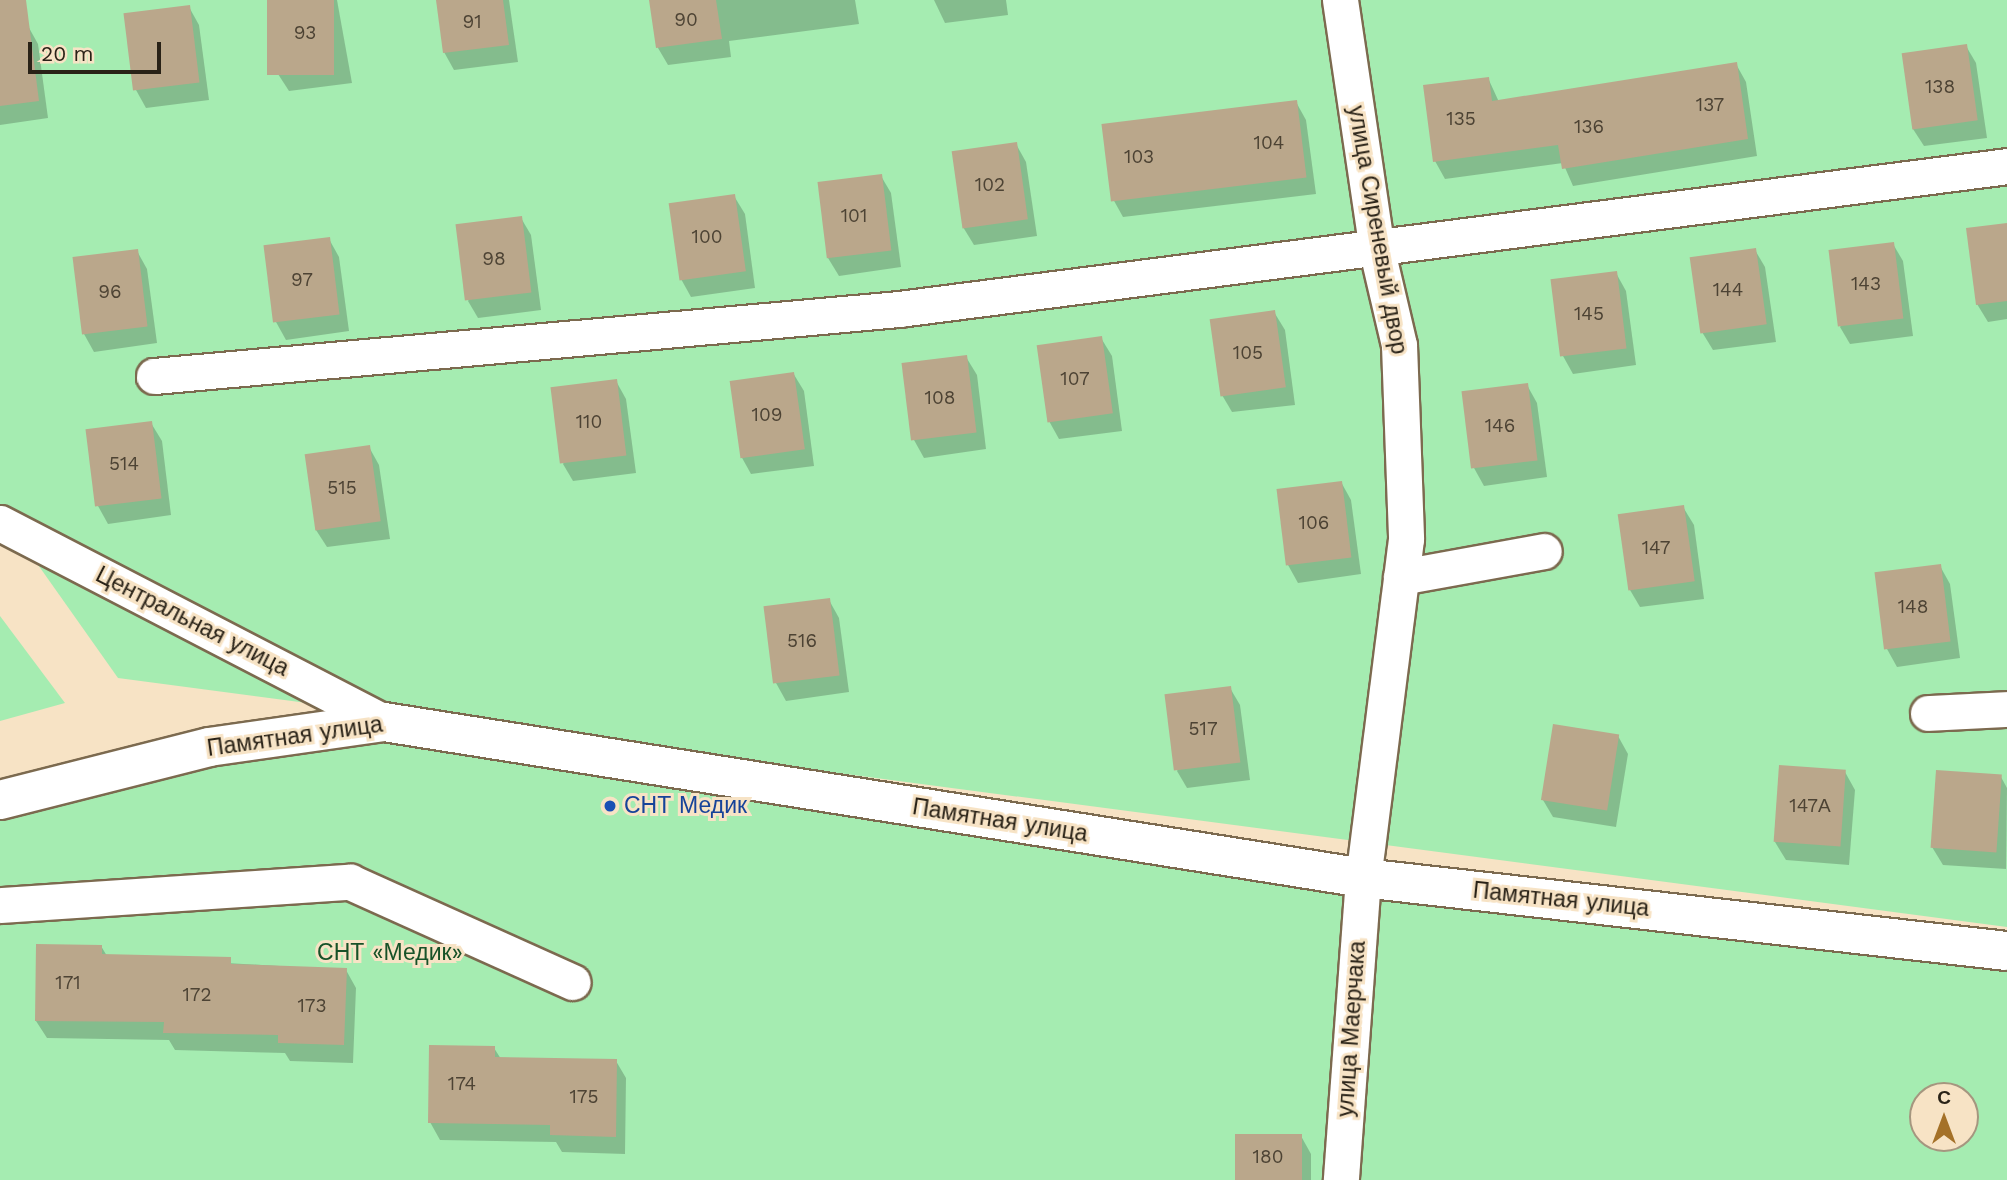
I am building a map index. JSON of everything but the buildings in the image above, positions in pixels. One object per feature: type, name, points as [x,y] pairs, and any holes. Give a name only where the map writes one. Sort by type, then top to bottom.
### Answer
[{"type":"street","name":"улица Сиреневый двор","points":[[1340,0],[1377,251],[1399,345],[1406,539],[1363,878]]},
{"type":"street","points":[[154,376],[899,309],[1377,251],[2007,166]]},
{"type":"street","name":"Центральная улица","points":[[0,523],[384,722]]},
{"type":"street","points":[[1401,577],[1544,551]]},
{"type":"street","points":[[1928,713],[2007,709]]},
{"type":"street","name":"Памятная улица","points":[[0,800],[209,747],[384,722],[1363,878],[2007,951]]},
{"type":"street","name":"улица Маерчака","points":[[1341,1180],[1363,878]]},
{"type":"street","points":[[0,905],[350,882],[573,982]]},
{"type":"green space","points":[[0,0],[2007,0],[2007,927],[118,678],[0,511]]},
{"type":"green space","points":[[0,616],[65,703],[0,721]]},
{"type":"green space","name":"СНТ «Медик»","points":[[384,722],[2007,959],[2007,1180],[0,1180],[0,800]]},
{"type":"place","name":"СНТ Медик","points":[[610,806]]}]
